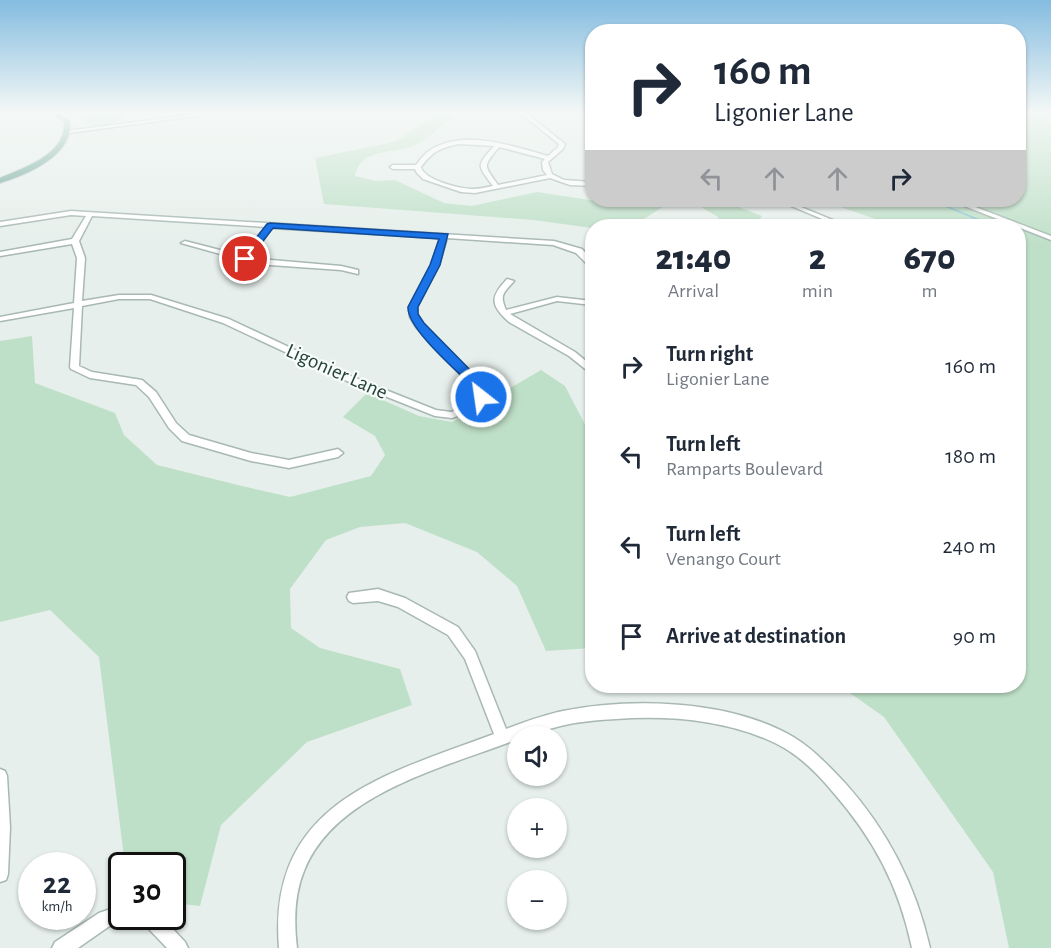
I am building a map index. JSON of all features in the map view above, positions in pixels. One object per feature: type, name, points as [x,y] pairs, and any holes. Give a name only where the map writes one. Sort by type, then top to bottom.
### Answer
[{"type":"main road","points":[[0,181],[48,156]]},
{"type":"street","points":[[393,167],[418,167],[429,156]]},
{"type":"street","points":[[489,156],[483,163],[483,168],[496,186]]},
{"type":"street","points":[[541,156],[548,158],[545,168],[551,176],[565,182],[585,183]]},
{"type":"street","points":[[418,167],[419,172],[425,178],[453,188],[475,191],[551,176]]},
{"type":"street","points":[[797,207],[826,219]]},
{"type":"street","points":[[970,207],[1002,219]]},
{"type":"street","points":[[0,224],[62,214],[90,214],[554,243],[585,254]]},
{"type":"street","points":[[90,214],[75,241],[81,258],[76,305],[74,367],[84,374],[132,380],[145,386],[163,408],[174,428],[186,438],[289,464],[338,453]]},
{"type":"street","points":[[245,259],[270,226]]},
{"type":"street","points":[[1026,228],[1051,238]]},
{"type":"street","name":"Ligonier Lane","points":[[0,319],[132,296],[151,297],[191,308],[260,335],[350,379],[435,413],[452,415],[471,408],[481,397],[481,390],[419,325],[413,314],[413,307],[435,265],[444,236]]},
{"type":"street","points":[[0,254],[75,241]]},
{"type":"street","points":[[185,243],[267,264],[341,268],[355,272]]},
{"type":"street","points":[[510,281],[500,291],[498,301],[504,313],[572,354],[585,364]]},
{"type":"street","points":[[504,313],[557,299],[585,302]]},
{"type":"street","points":[[353,597],[378,595],[401,602],[453,631],[470,655],[503,739]]},
{"type":"street","points":[[288,948],[286,907],[297,864],[310,843],[333,816],[410,772],[562,718],[600,713],[671,711],[747,726],[783,740],[816,763],[870,826],[896,869],[916,922],[921,948]]},
{"type":"street","points":[[0,777],[2,827],[0,874]]},
{"type":"street","points":[[61,948],[108,917]]},
{"type":"street","points":[[162,930],[179,948]]},
{"type":"green space","points":[[370,156],[359,166],[355,176],[376,181],[395,180],[444,203],[472,206],[537,192],[585,199],[585,207],[663,207],[644,219],[585,219],[585,227],[534,220],[324,204],[315,158]]},
{"type":"green space","points":[[1026,156],[1051,156],[1051,948],[1009,948],[993,872],[884,717],[850,693],[1026,693],[1026,219],[876,219],[840,207],[1026,207]]},
{"type":"green space","points":[[701,207],[739,207],[762,216],[760,219],[718,219]]},
{"type":"green space","points":[[32,336],[35,383],[115,413],[124,435],[157,465],[290,497],[371,476],[385,455],[375,436],[343,417],[367,393],[419,416],[452,422],[541,370],[565,386],[585,425],[585,648],[546,651],[517,586],[477,552],[405,523],[360,527],[326,540],[290,589],[291,628],[320,648],[400,669],[412,705],[307,742],[221,825],[200,906],[186,904],[186,852],[123,852],[99,657],[50,610],[0,622],[0,341]]},
{"type":"waterway","points":[[948,207],[977,219]]},
{"type":"waterway","points":[[1026,231],[1050,240]]},
{"type":"route","points":[[245,259],[270,226],[444,236],[435,265],[413,307],[413,314],[419,325],[475,382],[481,390],[481,397]]}]
